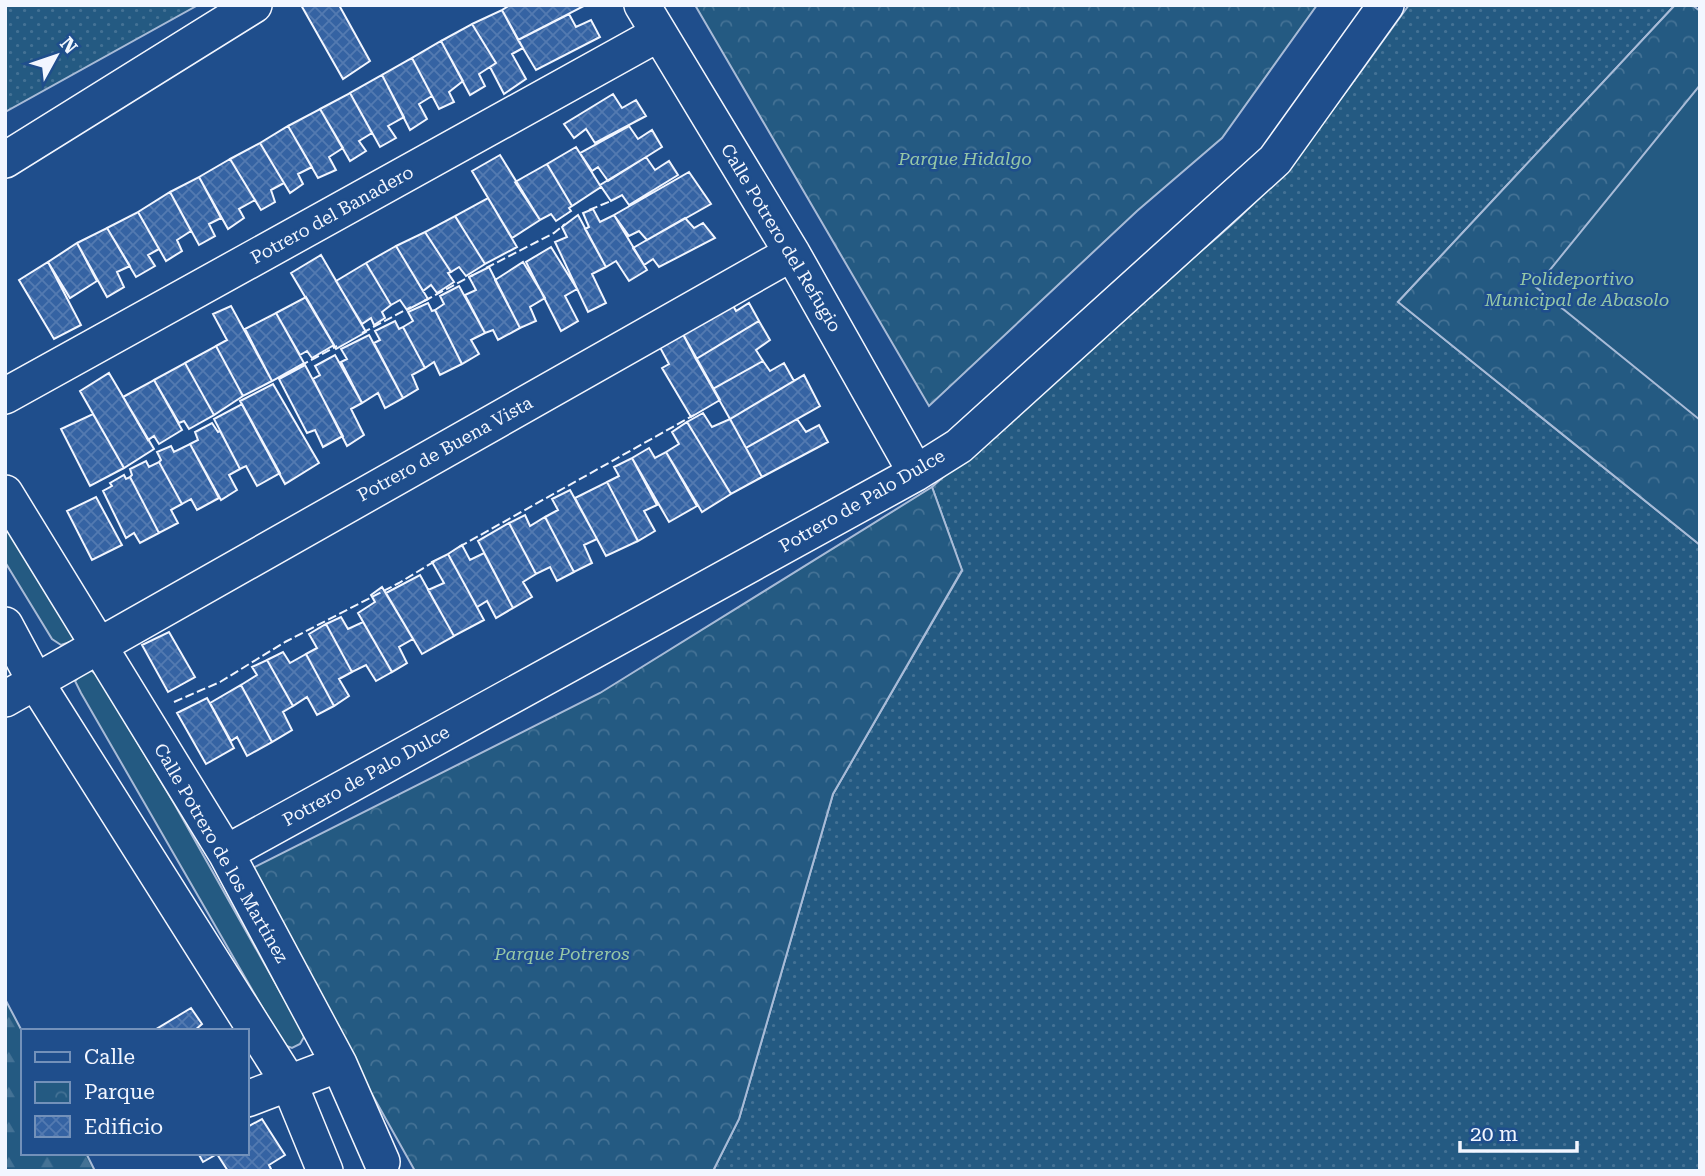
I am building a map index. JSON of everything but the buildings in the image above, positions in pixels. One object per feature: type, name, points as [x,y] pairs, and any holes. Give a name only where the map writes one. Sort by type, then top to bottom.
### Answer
[{"type":"street","points":[[5,160],[254,5]]},
{"type":"street","name":"Potrero de Palo Dulce","points":[[226,853],[916,473],[958,446],[1275,160],[1386,5]]},
{"type":"street","name":"Calle Potrero del Refugio","points":[[650,19],[792,253],[916,473]]},
{"type":"street","name":"Potrero del Banadero","points":[[5,396],[650,19]]},
{"type":"street","name":"Potrero de Buena Vista","points":[[98,645],[792,253]]},
{"type":"street","name":"Calle Potrero de los Martínez","points":[[5,493],[226,853],[339,1064],[382,1162]]},
{"type":"street","points":[[5,625],[35,681],[289,1083],[326,1171]]},
{"type":"street","points":[[5,699],[98,645]]},
{"type":"street","points":[[248,1099],[339,1064]]},
{"type":"green space","points":[[5,5],[198,5],[5,112]]},
{"type":"green space","name":"Parque Hidalgo","points":[[695,5],[1317,5],[1222,138],[1137,211],[929,406]]},
{"type":"green space","points":[[1409,5],[1675,5],[1398,302],[1700,545],[1700,1171],[713,1171],[739,1119],[833,794],[962,571],[932,487],[1262,195],[1322,125]]},
{"type":"green space","name":"Polideportivo Municipal de Abasolo","points":[[1675,5],[1692,5],[1700,11],[1700,545],[1398,302]]},
{"type":"green space","points":[[1700,85],[1700,420],[1536,287]]},
{"type":"green space","name":"Parque Potreros","points":[[932,487],[962,570],[833,794],[739,1119],[713,1171],[415,1171],[247,871],[600,693]]},
{"type":"green space","points":[[5,515],[75,635],[73,641],[61,645],[52,639],[5,562]]},
{"type":"green space","points":[[88,668],[97,675],[175,805],[300,1027],[304,1037],[300,1044],[292,1048],[284,1045],[81,693],[75,681]]},
{"type":"green space","points":[[5,999],[21,1029],[21,1155],[87,1155],[95,1171],[5,1171]]},
{"type":"fence","points":[[589,210],[611,201]]},
{"type":"fence","points":[[486,268],[554,233],[565,224]]},
{"type":"fence","points":[[424,301],[473,275]]},
{"type":"fence","points":[[362,333],[411,307]]},
{"type":"fence","points":[[300,366],[337,346]]},
{"type":"fence","points":[[459,547],[694,415]]},
{"type":"fence","points":[[174,702],[220,682],[285,642],[399,583],[435,561]]}]
